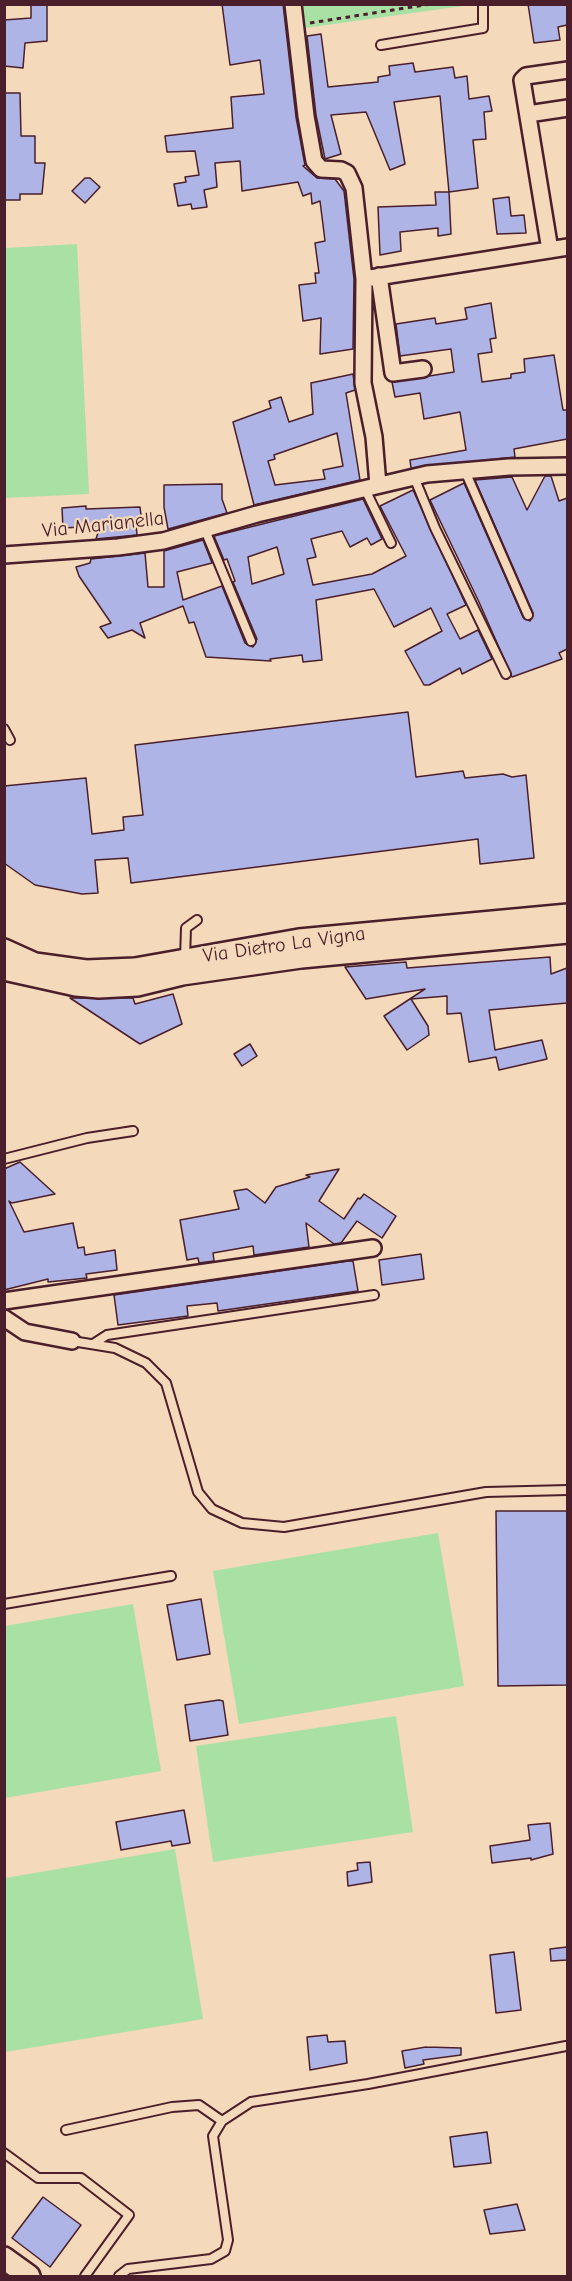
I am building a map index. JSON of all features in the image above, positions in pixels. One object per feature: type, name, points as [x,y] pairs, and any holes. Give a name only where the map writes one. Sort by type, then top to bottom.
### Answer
[{"type":"street","points":[[293,4],[306,116],[314,161],[321,169],[341,170],[352,180],[393,373],[423,369]]},
{"type":"street","points":[[550,250],[523,78],[567,70]]},
{"type":"street","points":[[528,114],[567,108]]},
{"type":"street","points":[[372,278],[567,247]]},
{"type":"street","points":[[371,486],[374,437],[363,384],[372,278]]},
{"type":"street","name":"Via Marianella","points":[[4,555],[118,547],[163,541],[371,486],[414,477],[508,466],[567,466]]},
{"type":"street","name":"Via Dietro La Vigna","points":[[4,950],[35,964],[86,971],[135,969],[299,940],[567,915]]},
{"type":"street","name":"Via Dietro La Vigna","points":[[4,969],[76,985],[137,986],[182,974],[301,957],[567,932]]},
{"type":"street","points":[[4,1301],[373,1248]]},
{"type":"street","points":[[4,1318],[25,1332],[72,1341]]},
{"type":"street","points":[[4,2258],[29,2277]]},
{"type":"lane","points":[[381,45],[483,28],[483,4]]},
{"type":"lane","points":[[465,471],[528,615]]},
{"type":"lane","points":[[414,477],[440,538],[506,674]]},
{"type":"lane","points":[[371,486],[391,543]]},
{"type":"lane","points":[[205,530],[251,641]]},
{"type":"lane","points":[[4,729],[10,740]]},
{"type":"lane","points":[[185,959],[186,928],[197,920]]},
{"type":"lane","points":[[4,1159],[87,1138],[133,1131]]},
{"type":"lane","points":[[93,1344],[107,1335],[374,1295]]},
{"type":"lane","points":[[72,1341],[115,1348],[146,1363],[166,1383],[198,1492],[212,1509],[243,1523],[284,1527],[486,1492],[567,1490]]},
{"type":"lane","points":[[4,1604],[171,1576]]},
{"type":"lane","points":[[119,2277],[128,2269],[211,2259],[225,2251],[228,2240],[213,2136],[222,2121],[251,2102],[368,2084],[566,2046]]},
{"type":"lane","points":[[66,2130],[181,2106],[200,2105],[222,2121]]},
{"type":"lane","points":[[4,2153],[38,2178],[81,2178],[129,2215],[86,2277]]},
{"type":"path","points":[[308,14],[309,23],[430,4]]},
{"type":"green space","points":[[462,4],[463,6],[305,28],[303,5]]},
{"type":"green space","points":[[77,244],[89,494],[5,498],[5,248]]},
{"type":"green space","points":[[438,1533],[464,1686],[239,1724],[213,1571]]},
{"type":"green space","points":[[133,1604],[161,1771],[5,1798],[5,1626]]},
{"type":"green space","points":[[396,1716],[413,1832],[213,1862],[196,1746]]},
{"type":"green space","points":[[175,1849],[203,2019],[5,2052],[5,1878]]},
{"type":"building","points":[[31,4],[47,4],[47,41],[25,43],[23,68],[4,66],[4,20],[31,18]]},
{"type":"building","points":[[222,4],[283,4],[296,117],[305,165],[303,166],[317,178],[335,179],[344,191],[354,279],[353,349],[320,354],[321,318],[303,321],[299,285],[316,283],[315,273],[319,273],[315,243],[325,241],[320,201],[312,204],[311,193],[303,196],[298,182],[242,191],[240,161],[215,163],[217,187],[204,190],[207,207],[192,209],[191,204],[178,206],[174,184],[186,182],[185,177],[199,175],[195,151],[167,152],[165,136],[233,128],[231,97],[264,94],[260,60],[230,65]]},
{"type":"building","points":[[528,4],[567,4],[567,25],[558,27],[560,40],[534,43]]},
{"type":"building","points":[[321,34],[328,87],[378,82],[378,77],[390,75],[389,66],[413,63],[415,72],[453,67],[455,78],[467,76],[469,99],[489,96],[492,111],[484,112],[486,139],[473,140],[478,188],[449,192],[440,96],[394,102],[405,164],[390,170],[366,112],[331,115],[341,154],[325,159],[316,115],[307,36]]},
{"type":"building","points":[[4,93],[20,93],[21,136],[35,136],[35,163],[45,163],[42,194],[20,194],[20,200],[4,200]]},
{"type":"building","points":[[85,178],[90,178],[100,187],[85,203],[72,191]]},
{"type":"building","points":[[435,192],[449,192],[451,234],[438,236],[438,228],[400,232],[401,251],[380,255],[378,207],[436,205]]},
{"type":"building","points":[[509,197],[511,216],[524,215],[526,233],[497,234],[493,199]]},
{"type":"building","points":[[491,303],[496,338],[490,339],[492,352],[478,354],[482,382],[511,378],[511,374],[525,372],[524,359],[554,355],[563,410],[567,410],[567,439],[514,449],[515,457],[411,468],[410,460],[466,450],[460,412],[424,419],[420,393],[395,397],[392,382],[454,372],[451,349],[400,356],[396,324],[435,318],[436,324],[467,319],[465,308]]},
{"type":"building","points":[[353,374],[355,390],[346,393],[360,480],[254,505],[233,422],[271,408],[269,401],[281,397],[289,422],[313,414],[311,383]],"holes":[[[337,433],[343,466],[323,470],[325,479],[275,485],[268,461],[275,459],[274,455]]]},
{"type":"building","points":[[545,476],[551,476],[559,501],[567,498],[567,649],[559,653],[562,659],[512,677],[430,500],[464,483],[523,617],[530,621],[533,613],[475,480],[512,477],[527,510]]},
{"type":"building","points":[[222,484],[222,499],[227,513],[168,529],[164,507],[164,485]]},
{"type":"building","points":[[413,490],[466,605],[447,614],[460,639],[478,630],[492,659],[462,674],[460,668],[429,685],[424,685],[405,651],[442,631],[431,608],[394,627],[374,589],[316,600],[322,660],[303,662],[302,655],[270,659],[271,661],[206,657],[194,622],[189,623],[183,606],[140,623],[145,638],[132,630],[108,638],[100,627],[111,623],[79,576],[76,567],[90,563],[91,559],[145,553],[148,587],[164,587],[164,551],[203,540],[212,563],[177,572],[183,600],[222,586],[245,643],[253,647],[257,639],[233,582],[235,581],[227,559],[224,560],[214,536],[363,499],[382,539],[371,545],[367,538],[350,547],[342,531],[311,539],[316,557],[307,559],[313,585],[372,574],[406,556],[380,506]],"holes":[[[277,547],[284,574],[252,584],[248,557]]]},
{"type":"building","points":[[86,506],[86,509],[140,507],[142,523],[136,524],[137,535],[96,539],[100,526],[63,528],[62,508]]},
{"type":"building","points":[[408,712],[416,777],[463,771],[465,778],[503,774],[512,777],[526,775],[534,858],[480,864],[478,839],[131,883],[128,858],[95,860],[98,893],[82,894],[35,885],[4,863],[4,786],[86,778],[92,834],[124,830],[123,817],[143,815],[135,745]]},
{"type":"building","points":[[550,957],[551,974],[567,968],[567,1003],[489,1010],[495,1050],[542,1040],[547,1059],[499,1070],[496,1057],[469,1062],[461,1013],[447,1014],[447,996],[411,999],[428,1026],[429,1035],[407,1050],[384,1016],[425,989],[366,999],[345,967],[406,962],[407,968]]},
{"type":"building","points":[[173,994],[182,1024],[140,1044],[70,998],[133,998],[135,1004]]},
{"type":"building","points":[[250,1044],[257,1056],[242,1066],[234,1054]]},
{"type":"building","points":[[20,1162],[55,1194],[12,1203],[9,1201],[24,1232],[73,1223],[78,1248],[84,1247],[85,1255],[115,1250],[117,1270],[86,1274],[87,1278],[48,1282],[48,1279],[4,1290],[4,1169]]},
{"type":"building","points":[[339,1169],[319,1201],[344,1219],[358,1198],[360,1199],[364,1194],[396,1216],[382,1238],[357,1221],[341,1243],[334,1244],[306,1223],[309,1247],[254,1255],[253,1246],[213,1253],[214,1261],[199,1263],[198,1258],[187,1260],[180,1220],[239,1209],[234,1191],[247,1189],[265,1203],[276,1187],[310,1177],[306,1175]]},
{"type":"building","points":[[421,1254],[424,1279],[382,1285],[379,1260]]},
{"type":"building","points":[[353,1261],[358,1291],[218,1311],[217,1303],[187,1306],[188,1316],[118,1325],[114,1295]]},
{"type":"building","points":[[496,1511],[567,1511],[567,1685],[498,1686]]},
{"type":"building","points":[[201,1599],[210,1654],[177,1660],[167,1605]]},
{"type":"building","points":[[223,1701],[228,1735],[190,1741],[185,1705]]},
{"type":"building","points":[[184,1810],[190,1843],[172,1846],[171,1841],[121,1850],[116,1822]]},
{"type":"building","points":[[550,1823],[553,1854],[531,1860],[531,1858],[492,1863],[490,1846],[530,1840],[528,1825]]},
{"type":"building","points":[[370,1862],[372,1882],[348,1886],[347,1872],[358,1870],[357,1863]]},
{"type":"building","points":[[567,1947],[567,1960],[551,1961],[550,1949]]},
{"type":"building","points":[[514,1952],[521,2010],[496,2013],[490,1955]]},
{"type":"building","points":[[327,2035],[328,2042],[345,2041],[347,2063],[310,2070],[307,2037]]},
{"type":"building","points":[[426,2047],[461,2048],[461,2055],[423,2060],[424,2064],[405,2068],[402,2051]]},
{"type":"building","points":[[487,2132],[491,2163],[454,2167],[450,2137]]},
{"type":"building","points":[[43,2197],[81,2225],[50,2267],[12,2238]]},
{"type":"building","points":[[517,2204],[525,2230],[490,2234],[484,2210]]}]
